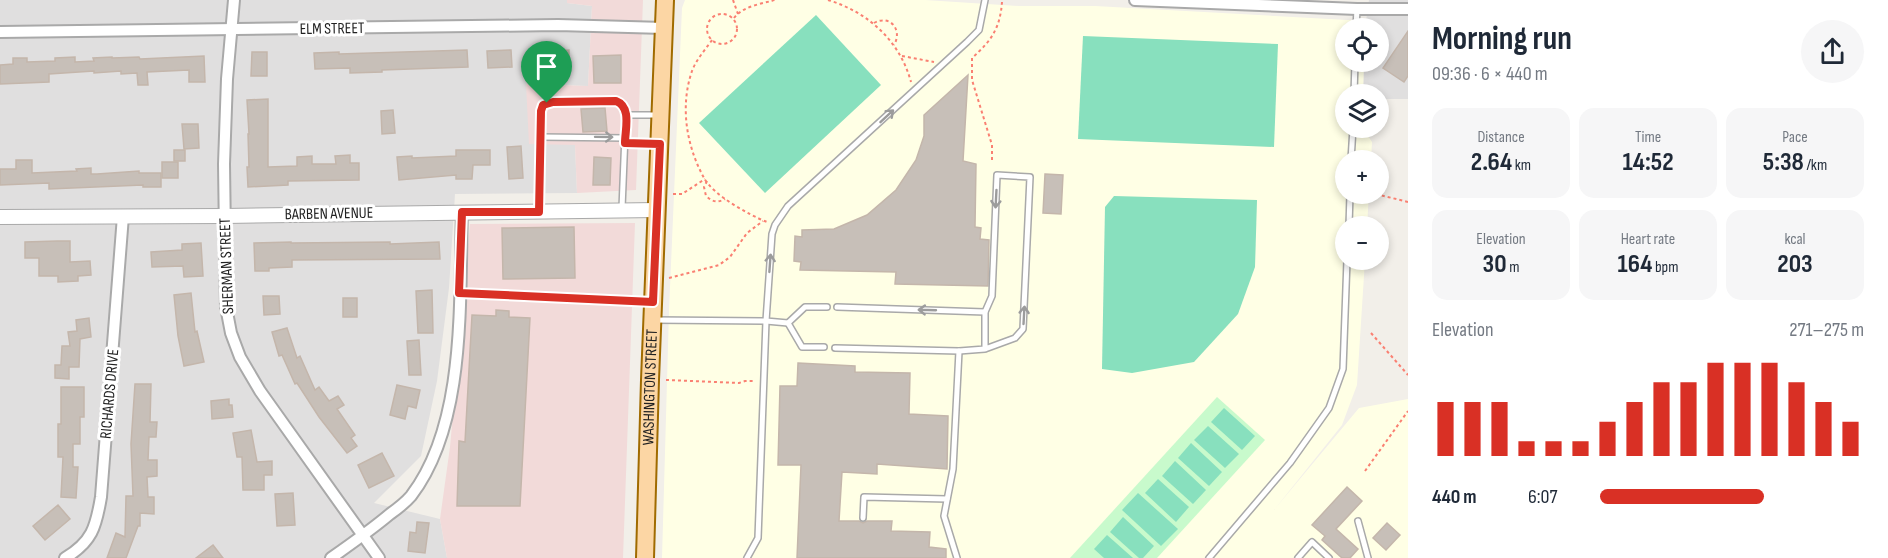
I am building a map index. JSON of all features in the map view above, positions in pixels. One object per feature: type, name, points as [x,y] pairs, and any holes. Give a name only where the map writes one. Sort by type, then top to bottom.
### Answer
[{"type":"main road","name":"WASHINGTON STREET","points":[[645,558],[652,320],[666,0]]},
{"type":"street","name":"SHERMAN STREET","points":[[234,0],[227,79],[224,164],[226,308],[231,333],[240,357],[260,391],[379,558]]},
{"type":"street","points":[[1135,0],[1357,5],[1408,9]]},
{"type":"street","name":"ELM STREET","points":[[0,32],[558,25],[664,28]]},
{"type":"street","name":"BARBEN AVENUE","points":[[0,217],[657,210]]},
{"type":"street","points":[[331,558],[409,499],[426,474],[440,441],[450,400],[457,352],[462,212]]},
{"type":"street","name":"RICHARDS DRIVE","points":[[65,558],[89,539],[96,523],[101,497],[123,216]]},
{"type":"lane","points":[[747,558],[759,538],[766,321],[772,234],[775,225],[788,206],[978,30],[985,0]]},
{"type":"lane","points":[[539,212],[543,105],[616,101],[624,106],[626,115],[622,210]]},
{"type":"lane","points":[[626,115],[661,115]]},
{"type":"lane","points":[[541,136],[660,144]]},
{"type":"lane","points":[[835,348],[959,351],[985,349],[1015,338],[1023,329],[1030,177],[997,175],[992,296],[985,312],[985,349]]},
{"type":"lane","points":[[1209,558],[1290,463],[1329,408],[1343,369],[1347,270]]},
{"type":"lane","points":[[459,293],[653,302]]},
{"type":"lane","points":[[652,320],[788,322],[805,307],[827,307]]},
{"type":"lane","points":[[837,308],[985,312]]},
{"type":"lane","points":[[788,322],[802,347],[824,347]]},
{"type":"lane","points":[[957,558],[944,516],[953,469],[959,351]]},
{"type":"lane","points":[[863,518],[864,497],[947,499]]},
{"type":"lane","points":[[1358,521],[1368,558]]},
{"type":"lane","points":[[1298,558],[1312,542],[1329,558]]},
{"type":"path","points":[[733,0],[738,14]]},
{"type":"path","points":[[734,18],[755,5],[775,0]]},
{"type":"path","points":[[828,0],[857,12],[874,23],[887,36],[902,56],[914,91]]},
{"type":"path","points":[[992,160],[992,145],[972,80],[972,58],[989,43],[998,26],[1002,3]]},
{"type":"path","points":[[722,13],[734,18],[738,24],[736,37],[724,44],[717,44],[712,40],[708,34],[709,20],[722,13]]},
{"type":"path","points":[[874,23],[878,20],[892,23],[898,35],[894,45]]},
{"type":"path","points":[[712,40],[693,68],[687,91],[687,134],[706,180],[726,199],[752,216],[775,225]]},
{"type":"path","points":[[902,56],[945,62]]},
{"type":"path","points":[[674,194],[682,194],[706,180]]},
{"type":"path","points":[[706,180],[704,187],[706,196],[712,201],[719,202],[726,199]]},
{"type":"path","points":[[1389,197],[1408,202]]},
{"type":"path","points":[[669,278],[719,265],[730,257],[747,233],[763,221]]},
{"type":"path","points":[[1371,333],[1408,375]]},
{"type":"path","points":[[666,380],[739,384],[745,381],[764,382]]},
{"type":"path","points":[[1365,471],[1408,411]]},
{"type":"shaded area","points":[[0,0],[567,0],[567,3],[592,6],[588,86],[526,84],[575,145],[577,193],[455,194],[449,288],[437,381],[421,456],[374,503],[440,519],[447,558],[0,558]]},
{"type":"shaded area","points":[[567,0],[643,0],[636,190],[577,193],[575,145],[529,144],[526,84],[588,86],[592,6],[567,3]]},
{"type":"shaded area","points":[[685,0],[925,0],[1019,6],[1095,6],[1335,19],[1335,72],[1364,72],[1363,84],[1335,84],[1335,138],[1369,138],[1372,142],[1372,150],[1335,150],[1335,204],[1368,204],[1368,216],[1335,216],[1335,270],[1364,270],[1357,385],[1342,425],[1274,510],[1359,408],[1408,399],[1408,558],[662,558],[669,311],[682,8]]},
{"type":"shaded area","points":[[1369,0],[1408,0],[1408,99],[1389,99],[1389,84],[1363,84],[1364,72],[1389,72],[1389,18],[1366,18]]},
{"type":"shaded area","points":[[635,223],[623,558],[447,558],[440,519],[450,447],[470,224]]},
{"type":"green space","points":[[816,15],[881,85],[765,193],[699,123]]},
{"type":"green space","points":[[1083,36],[1278,44],[1274,147],[1078,139]]},
{"type":"green space","points":[[1114,196],[1257,200],[1255,267],[1238,314],[1194,362],[1132,373],[1102,369],[1105,207]]},
{"type":"green space","points":[[1217,397],[1265,440],[1157,558],[1070,558]]},
{"type":"green space","points":[[1224,408],[1255,436],[1242,450],[1211,422]]},
{"type":"green space","points":[[1208,426],[1239,454],[1225,468],[1194,440]]},
{"type":"green space","points":[[1191,443],[1222,472],[1209,486],[1178,458]]},
{"type":"green space","points":[[1175,461],[1206,490],[1193,504],[1162,476]]},
{"type":"green space","points":[[1158,479],[1189,507],[1176,522],[1145,493]]},
{"type":"green space","points":[[1138,493],[1178,529],[1161,546],[1122,510]]},
{"type":"green space","points":[[1123,517],[1154,546],[1143,558],[1139,558],[1110,532]]},
{"type":"green space","points":[[1107,535],[1133,558],[1104,558],[1094,549]]},
{"type":"building","points":[[1408,31],[1408,76],[1404,82],[1389,72],[1389,59]]},
{"type":"building","points":[[467,50],[468,67],[350,73],[350,68],[315,69],[314,53]]},
{"type":"building","points":[[511,50],[512,67],[488,68],[487,51]]},
{"type":"building","points":[[569,50],[569,67],[544,68],[543,52]]},
{"type":"building","points":[[252,52],[267,52],[267,76],[251,76]]},
{"type":"building","points":[[621,55],[621,83],[594,83],[593,56]]},
{"type":"building","points":[[204,56],[205,82],[189,82],[189,70],[147,72],[148,85],[138,85],[137,73],[121,74],[121,71],[49,74],[49,82],[0,84],[0,65],[13,64],[13,58],[27,58],[27,62],[55,61],[55,58],[75,57],[75,62],[112,57],[139,57],[140,59]]},
{"type":"building","points":[[968,75],[963,161],[976,164],[975,227],[981,228],[980,239],[989,240],[988,286],[895,284],[896,272],[800,270],[801,262],[794,261],[795,236],[802,237],[802,230],[834,229],[867,215],[896,190],[916,160],[924,136],[924,115]]},
{"type":"building","points":[[268,99],[268,167],[297,166],[297,157],[312,156],[312,164],[336,164],[335,156],[350,155],[350,163],[359,163],[359,180],[288,181],[288,185],[248,187],[247,100]]},
{"type":"building","points":[[605,108],[607,131],[583,132],[581,109]]},
{"type":"building","points":[[393,110],[395,133],[382,134],[381,111]]},
{"type":"building","points":[[182,124],[198,124],[199,148],[184,149]]},
{"type":"building","points":[[521,146],[523,178],[509,179],[507,147]]},
{"type":"building","points":[[174,150],[185,150],[185,161],[174,161]]},
{"type":"building","points":[[456,150],[490,150],[490,165],[473,165],[472,179],[456,179],[456,175],[399,180],[397,157],[456,156]]},
{"type":"building","points":[[594,157],[611,158],[610,185],[593,185]]},
{"type":"building","points":[[16,160],[32,160],[32,173],[77,171],[76,169],[91,168],[91,174],[139,171],[139,173],[161,173],[161,187],[143,187],[143,185],[49,189],[49,183],[0,185],[0,169],[16,169]]},
{"type":"building","points":[[162,162],[178,162],[178,178],[162,178]]},
{"type":"building","points":[[1045,174],[1063,175],[1061,214],[1043,213]]},
{"type":"building","points":[[574,227],[575,278],[503,279],[502,228]]},
{"type":"building","points":[[70,241],[70,262],[90,261],[91,275],[78,276],[78,281],[58,282],[58,276],[39,276],[39,258],[25,258],[25,242]]},
{"type":"building","points":[[390,242],[390,244],[439,242],[440,259],[292,260],[292,267],[255,271],[254,243]]},
{"type":"building","points":[[201,243],[203,276],[184,277],[183,266],[152,267],[151,252],[182,250],[182,244]]},
{"type":"building","points":[[432,290],[433,333],[418,333],[416,291]]},
{"type":"building","points":[[191,293],[195,332],[197,331],[204,362],[184,366],[174,295]]},
{"type":"building","points":[[263,296],[279,296],[280,314],[264,315]]},
{"type":"building","points":[[343,298],[357,298],[357,317],[343,317]]},
{"type":"building","points":[[496,310],[509,311],[509,317],[530,318],[520,506],[457,506],[459,441],[465,442],[472,315],[496,316]]},
{"type":"building","points":[[89,318],[91,337],[80,339],[79,367],[69,367],[69,379],[55,378],[55,365],[61,365],[62,346],[70,346],[68,332],[77,331],[76,320]]},
{"type":"building","points":[[287,328],[297,358],[300,356],[315,390],[319,387],[329,401],[338,396],[344,405],[337,409],[355,435],[351,438],[357,446],[347,453],[319,417],[297,383],[295,384],[282,355],[279,356],[272,332]]},
{"type":"building","points":[[419,340],[421,375],[409,375],[407,341]]},
{"type":"building","points":[[798,363],[855,366],[855,372],[910,373],[909,414],[948,416],[947,469],[877,464],[877,474],[842,472],[839,521],[863,523],[892,521],[891,531],[930,532],[929,547],[946,549],[946,558],[797,558],[801,465],[778,465],[780,386],[797,386]]},
{"type":"building","points":[[135,384],[151,384],[150,422],[157,422],[156,437],[149,437],[148,460],[157,460],[157,476],[147,477],[148,497],[154,497],[154,514],[140,513],[140,526],[138,526],[126,558],[107,558],[116,533],[125,537],[126,496],[133,496],[131,444]]},
{"type":"building","points":[[397,385],[420,390],[416,408],[408,406],[405,419],[390,415]]},
{"type":"building","points":[[61,387],[84,387],[84,417],[80,417],[80,444],[73,444],[73,467],[78,467],[76,498],[61,497],[63,457],[58,457],[58,424],[61,424]]},
{"type":"building","points":[[229,399],[233,417],[212,419],[211,401]]},
{"type":"building","points":[[251,430],[257,462],[272,461],[272,475],[264,475],[264,490],[243,490],[242,457],[237,457],[233,433]]},
{"type":"building","points":[[382,453],[394,476],[369,488],[358,465]]},
{"type":"building","points":[[1347,487],[1362,501],[1336,529],[1358,549],[1350,558],[1342,558],[1322,540],[1325,536],[1312,525]]},
{"type":"building","points":[[293,493],[295,525],[277,526],[275,494]]},
{"type":"building","points":[[58,505],[70,519],[45,540],[33,526]]},
{"type":"building","points":[[417,522],[429,523],[425,553],[408,551],[410,532],[416,533]]},
{"type":"building","points":[[1387,523],[1400,535],[1386,550],[1373,538]]},
{"type":"building","points":[[213,545],[223,558],[196,558]]},
{"type":"route","points":[[620,102],[626,110],[625,143],[660,144],[653,302],[459,293],[462,212],[539,212],[541,111],[543,105],[547,103],[620,102]]}]
